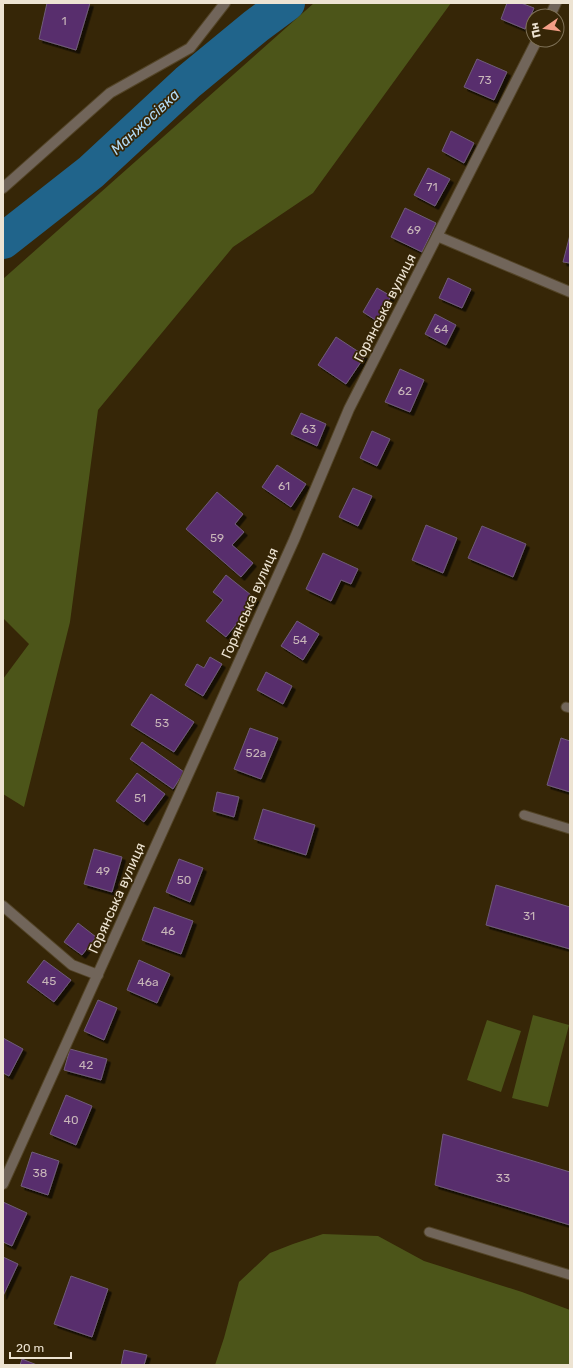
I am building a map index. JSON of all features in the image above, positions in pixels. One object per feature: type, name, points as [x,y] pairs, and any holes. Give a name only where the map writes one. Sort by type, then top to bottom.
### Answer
[{"type":"street","points":[[3,188],[110,93],[190,48],[225,3]]},
{"type":"street","name":"Горянська вулиця","points":[[3,1184],[294,540],[349,409],[533,48]]},
{"type":"street","points":[[437,236],[570,292]]},
{"type":"street","points":[[3,906],[72,965],[98,975]]},
{"type":"lane","points":[[524,815],[570,829]]},
{"type":"lane","points":[[429,1232],[570,1274]]},
{"type":"green space","points":[[314,3],[451,3],[313,193],[233,247],[98,410],[70,622],[24,807],[3,794],[3,679],[29,644],[3,618],[3,279]]},
{"type":"green space","points":[[533,1015],[569,1025],[548,1107],[512,1098]]},
{"type":"green space","points":[[487,1020],[521,1031],[501,1092],[467,1080]]},
{"type":"green space","points":[[323,1234],[378,1236],[424,1261],[522,1292],[570,1310],[570,1365],[215,1365],[239,1282],[270,1253]]},
{"type":"building","points":[[47,3],[90,3],[76,50],[39,39]]},
{"type":"building","points":[[507,3],[521,3],[534,8],[525,8],[525,29],[501,19]]},
{"type":"building","points":[[477,59],[507,72],[494,100],[464,87]]},
{"type":"building","points":[[451,131],[474,143],[464,163],[442,151]]},
{"type":"building","points":[[428,168],[450,179],[435,206],[414,195]]},
{"type":"building","points":[[405,208],[436,223],[422,252],[391,237]]},
{"type":"building","points":[[570,235],[570,263],[563,262]]},
{"type":"building","points":[[448,278],[471,289],[462,308],[439,298]]},
{"type":"building","points":[[377,288],[391,296],[377,321],[363,312]]},
{"type":"building","points":[[435,314],[456,325],[446,345],[425,334]]},
{"type":"building","points":[[336,337],[365,356],[346,384],[318,365]]},
{"type":"building","points":[[400,369],[424,380],[410,412],[385,402]]},
{"type":"building","points":[[301,413],[326,424],[317,446],[291,434]]},
{"type":"building","points":[[372,431],[390,439],[377,466],[360,458]]},
{"type":"building","points":[[277,465],[306,484],[291,507],[262,487]]},
{"type":"building","points":[[353,488],[372,496],[358,526],[339,517]]},
{"type":"building","points":[[217,492],[243,514],[235,524],[244,532],[232,545],[253,563],[241,577],[186,529]]},
{"type":"building","points":[[426,525],[457,538],[443,573],[412,560]]},
{"type":"building","points":[[482,526],[526,544],[513,577],[468,558]]},
{"type":"building","points":[[323,553],[358,569],[351,584],[341,580],[331,601],[306,589]]},
{"type":"building","points":[[226,575],[256,599],[226,637],[206,621],[223,600],[213,592]]},
{"type":"building","points":[[297,621],[319,634],[303,660],[281,646]]},
{"type":"building","points":[[210,657],[222,664],[203,696],[185,685],[197,664],[204,668]]},
{"type":"building","points":[[266,672],[292,686],[283,704],[257,690]]},
{"type":"building","points":[[151,694],[194,722],[174,752],[131,725]]},
{"type":"building","points":[[250,728],[278,738],[261,779],[234,769]]},
{"type":"building","points":[[561,738],[570,741],[570,792],[547,785]]},
{"type":"building","points":[[142,742],[184,772],[173,789],[130,759]]},
{"type":"building","points":[[137,773],[165,794],[144,822],[116,801]]},
{"type":"building","points":[[217,792],[239,797],[234,817],[213,811]]},
{"type":"building","points":[[263,809],[315,825],[306,855],[254,839]]},
{"type":"building","points":[[94,849],[122,857],[112,892],[84,884]]},
{"type":"building","points":[[179,859],[203,868],[190,902],[166,892]]},
{"type":"building","points":[[496,885],[570,907],[570,949],[486,925]]},
{"type":"building","points":[[154,907],[193,921],[181,954],[142,940]]},
{"type":"building","points":[[78,923],[96,937],[82,955],[64,942]]},
{"type":"building","points":[[44,960],[71,980],[54,1002],[27,982]]},
{"type":"building","points":[[139,960],[170,974],[157,1003],[127,990]]},
{"type":"building","points":[[98,1000],[117,1008],[104,1040],[84,1031]]},
{"type":"building","points":[[3,1038],[23,1049],[9,1076],[3,1073]]},
{"type":"building","points":[[70,1049],[107,1059],[101,1080],[64,1070]]},
{"type":"building","points":[[66,1095],[92,1106],[76,1145],[50,1134]]},
{"type":"building","points":[[443,1134],[570,1172],[570,1225],[435,1185]]},
{"type":"building","points":[[32,1152],[59,1161],[48,1195],[21,1186]]},
{"type":"building","points":[[3,1202],[27,1213],[12,1246],[3,1242]]},
{"type":"building","points":[[3,1257],[18,1264],[3,1296]]},
{"type":"building","points":[[71,1276],[108,1289],[92,1337],[54,1324]]},
{"type":"building","points":[[124,1350],[147,1355],[144,1365],[121,1365]]},
{"type":"building","points":[[22,1359],[37,1365],[20,1365]]},
{"type":"waterway","name":"Манжосівка","points":[[3,241],[91,172],[188,82],[256,26],[287,3]]}]
